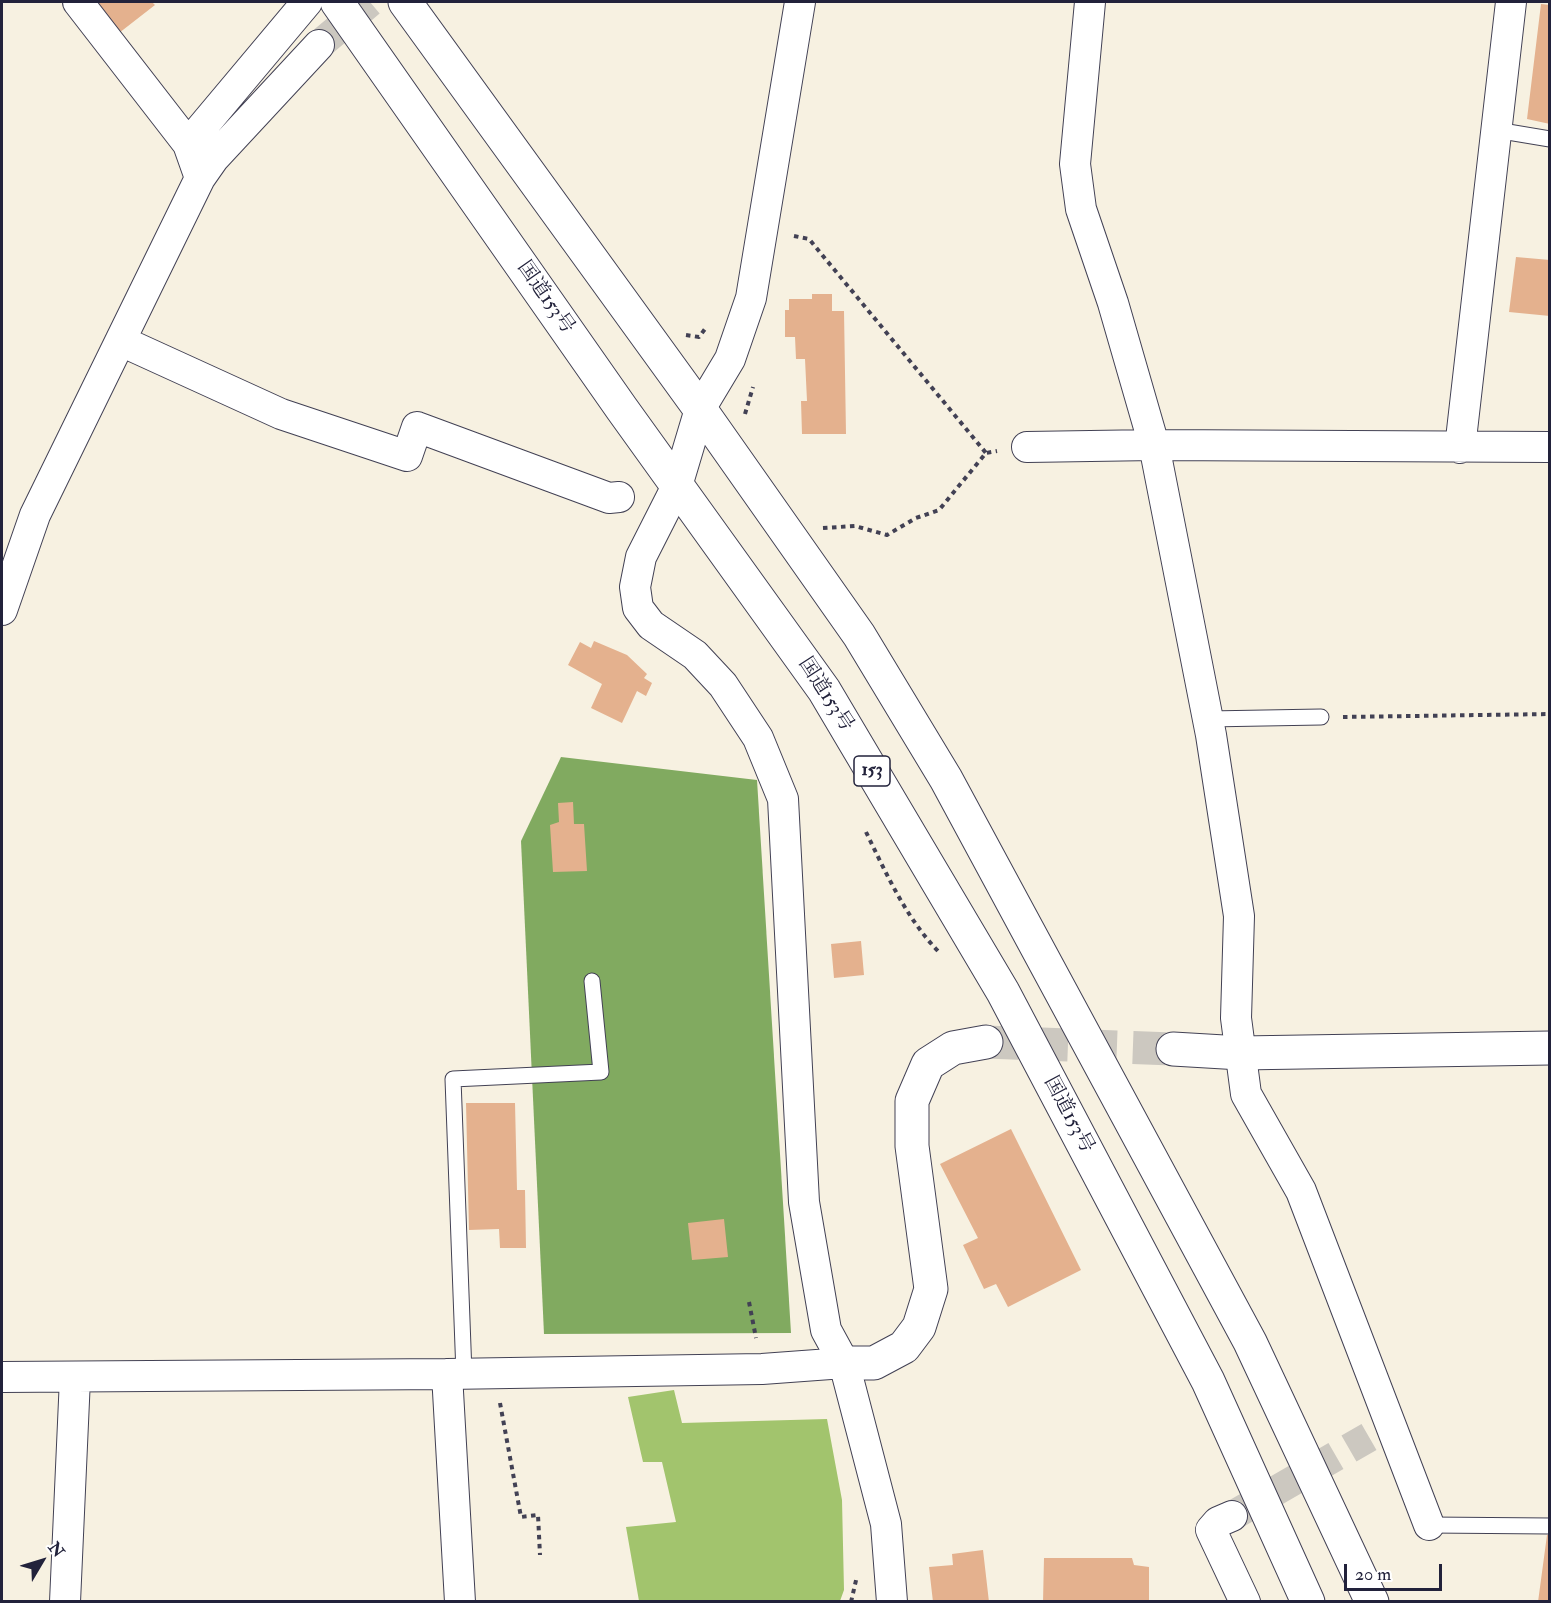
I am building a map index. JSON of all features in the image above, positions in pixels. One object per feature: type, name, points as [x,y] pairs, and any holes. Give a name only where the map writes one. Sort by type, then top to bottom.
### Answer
[{"type":"main road","name":"国道153号","points":[[337,2],[677,486],[824,690],[1003,992],[1208,1381],[1308,1602]]},
{"type":"main road","points":[[405,2],[700,409],[859,635],[946,779],[1250,1342],[1372,1602]]},
{"type":"main road","points":[[844,1363],[874,1364],[904,1347],[919,1327],[930,1289],[912,1146],[912,1101],[928,1064],[952,1048],[986,1042]]},
{"type":"main road","points":[[1173,1049],[1241,1053],[1550,1048]]},
{"type":"street","points":[[78,2],[188,144],[200,178]]},
{"type":"street","points":[[188,144],[307,2]]},
{"type":"street","points":[[800,2],[751,298],[730,359],[700,409],[677,486],[641,557],[635,586],[638,608],[651,625],[695,655],[723,685],[758,738],[783,799],[804,1202],[826,1330],[844,1363],[886,1524],[892,1602]]},
{"type":"street","points":[[1090,2],[1075,164],[1079,198],[1154,445],[1208,719],[1239,916],[1236,1018],[1246,1094],[1301,1191],[1380,1430],[1429,1525]]},
{"type":"street","points":[[1460,448],[1511,2]]},
{"type":"street","points":[[2,610],[35,515],[200,178],[214,158],[319,45]]},
{"type":"street","points":[[121,341],[281,414],[407,456],[417,427],[609,498],[619,497]]},
{"type":"street","points":[[1027,447],[1154,445],[1550,447]]},
{"type":"street","points":[[2,1377],[762,1369],[844,1363]]},
{"type":"street","points":[[455,1374],[460,1602]]},
{"type":"street","points":[[66,1602],[75,1378]]},
{"type":"street","points":[[1232,1516],[1218,1522],[1211,1530],[1245,1602]]},
{"type":"lane","points":[[1496,130],[1550,139]]},
{"type":"lane","points":[[1208,719],[1322,717]]},
{"type":"lane","points":[[455,1374],[453,1079],[601,1072],[592,981]]},
{"type":"lane","points":[[1429,1525],[1550,1526]]},
{"type":"path","points":[[763,231],[809,239],[986,453]]},
{"type":"path","points":[[818,529],[855,526],[887,535],[916,518],[939,510],[986,453],[1027,447]]},
{"type":"path","points":[[1322,717],[1550,714]]},
{"type":"path","points":[[495,1373],[521,1517],[538,1515],[540,1555]]},
{"type":"green space","points":[[561,757],[757,780],[791,1333],[544,1334],[521,841]]},
{"type":"green space","points":[[674,1390],[682,1423],[827,1419],[842,1500],[844,1590],[840,1601],[639,1601],[626,1527],[676,1522],[662,1462],[643,1462],[628,1397]]},
{"type":"building","points":[[94,2],[152,2],[155,5],[119,33]]},
{"type":"building","points":[[1541,4],[1550,5],[1550,124],[1527,119]]},
{"type":"building","points":[[1516,257],[1550,260],[1550,316],[1509,312]]},
{"type":"building","points":[[812,294],[832,294],[832,311],[844,311],[846,434],[802,434],[801,401],[807,401],[805,359],[796,359],[795,337],[785,337],[785,310],[789,310],[789,299],[812,299]]},
{"type":"building","points":[[594,641],[627,655],[647,674],[644,678],[652,683],[646,696],[637,691],[622,723],[591,708],[602,684],[568,665],[580,642],[591,648]]},
{"type":"building","points":[[573,802],[574,824],[584,824],[587,871],[553,872],[550,825],[559,822],[558,803]]},
{"type":"building","points":[[861,941],[864,975],[834,978],[831,944]]},
{"type":"building","points":[[466,1103],[515,1103],[517,1190],[525,1190],[526,1248],[500,1248],[499,1229],[469,1230]]},
{"type":"building","points":[[1011,1129],[1081,1270],[1008,1307],[996,1284],[984,1289],[963,1245],[978,1238],[940,1164]]},
{"type":"building","points":[[724,1219],[728,1257],[692,1260],[688,1223]]},
{"type":"building","points":[[1547,1535],[1550,1535],[1550,1602],[1538,1602]]},
{"type":"building","points":[[983,1550],[989,1602],[933,1602],[929,1567],[953,1565],[952,1554]]},
{"type":"building","points":[[1044,1558],[1132,1558],[1134,1565],[1149,1567],[1149,1602],[1043,1602]]},
{"type":"tunnel","points":[[319,45],[370,2]]},
{"type":"tunnel","points":[[986,1042],[1173,1049]]},
{"type":"tunnel","points":[[1232,1516],[1369,1437]]}]
